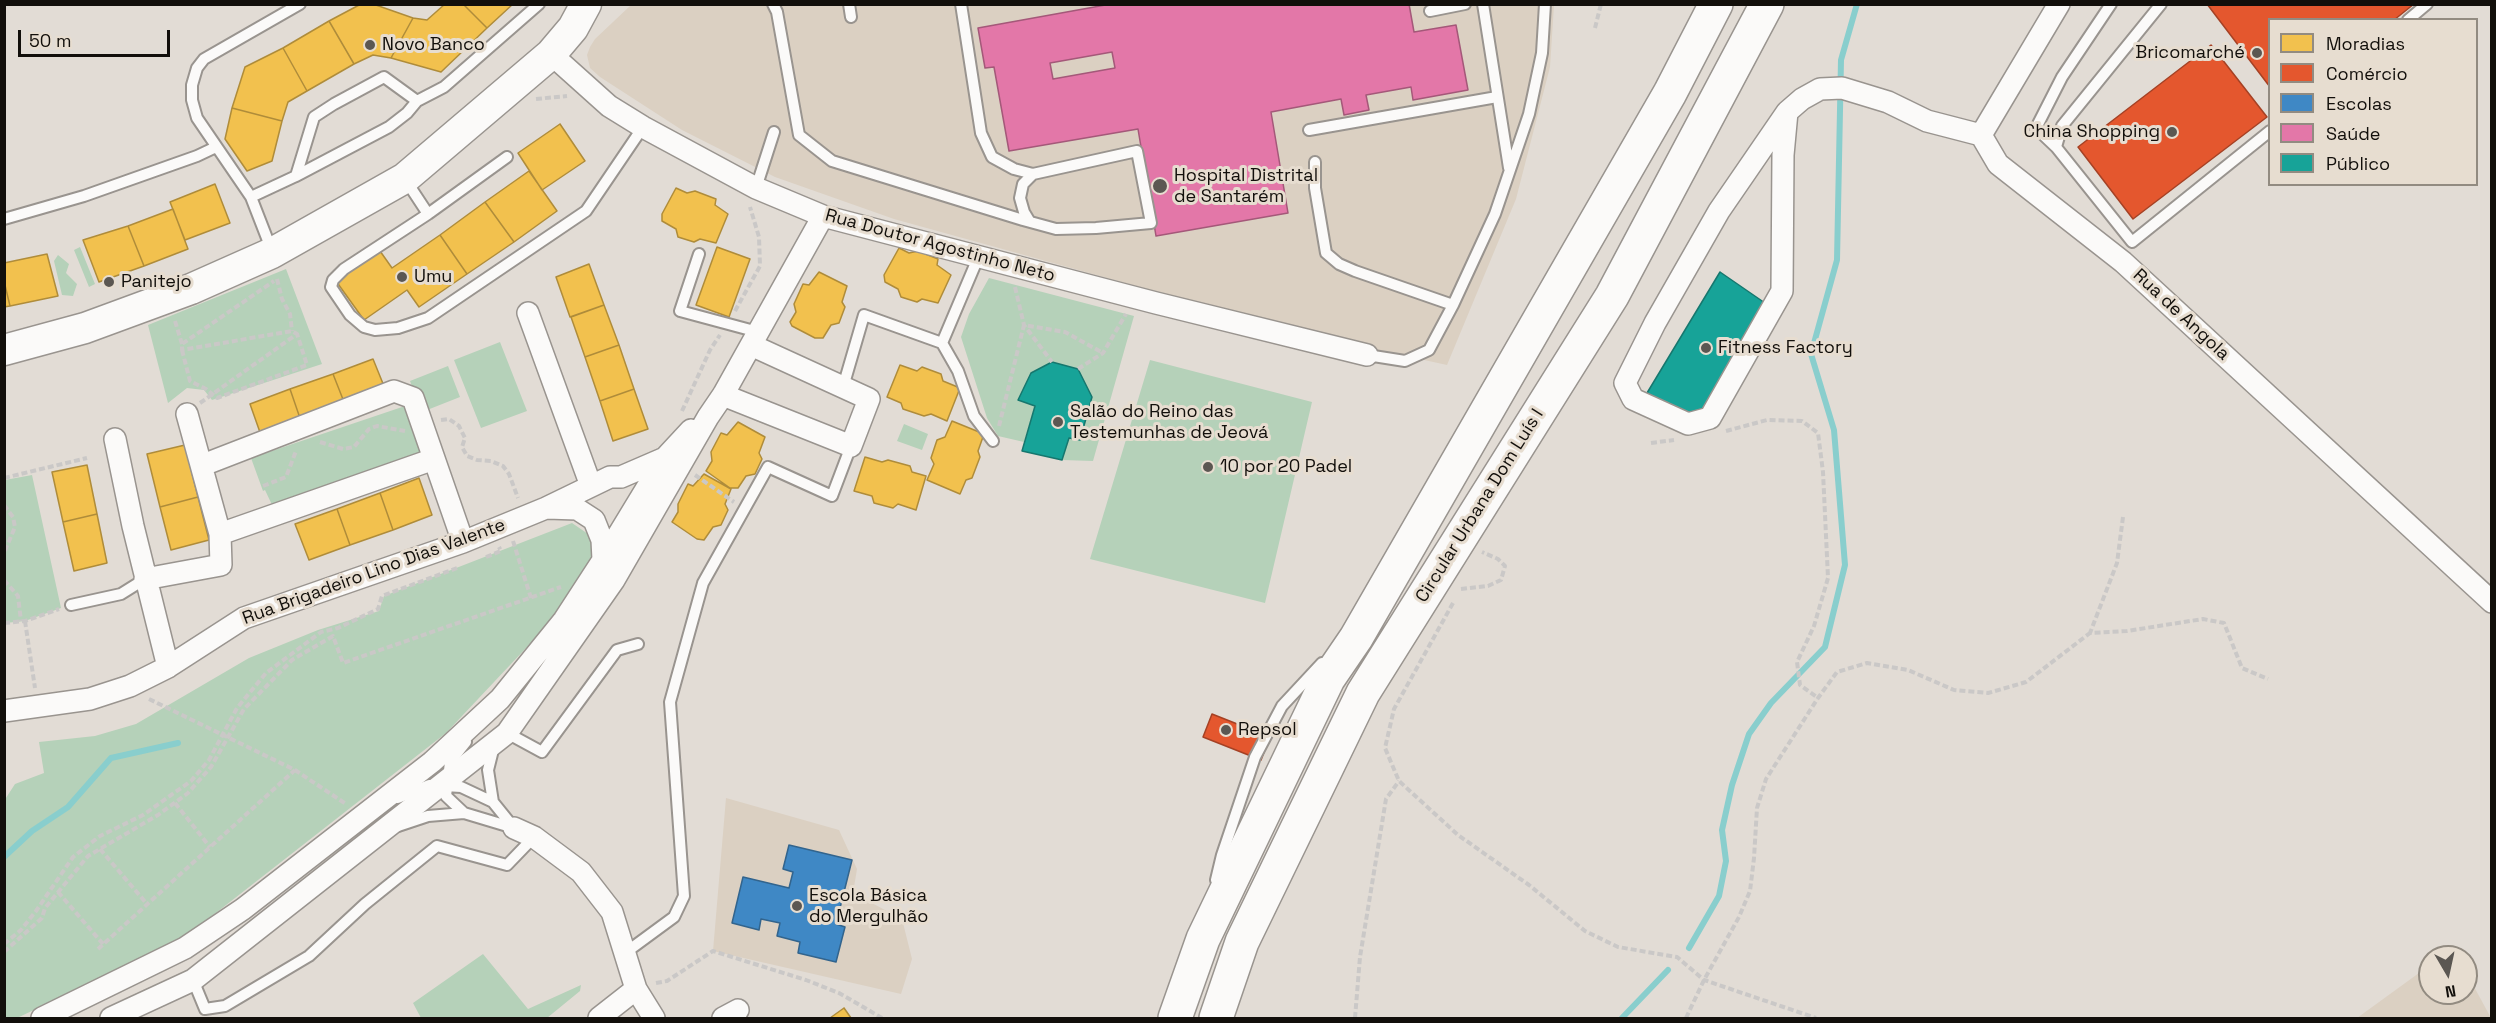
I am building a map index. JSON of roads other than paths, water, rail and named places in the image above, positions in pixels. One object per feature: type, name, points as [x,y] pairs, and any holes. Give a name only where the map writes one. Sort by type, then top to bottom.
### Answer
[{"type":"highway","name":"Circular Urbana Dom Luís I","points":[[1175,1018],[1203,939],[1328,679],[1356,638],[1664,103],[1716,4]]},
{"type":"highway","name":"Circular Urbana Dom Luís I","points":[[1216,1018],[1242,942],[1364,693],[1612,296],[1767,4]]},
{"type":"main road","points":[[4,350],[95,324],[190,289],[275,266],[405,178],[550,54],[580,16],[610,4]]},
{"type":"street","points":[[1787,112],[1782,195],[1782,291],[1710,418],[1688,424],[1633,399],[1625,383],[1654,323],[1719,211],[1787,112],[1802,99],[1820,89],[1836,88],[1888,102],[1927,121],[1981,135],[2059,4]]},
{"type":"street","name":"Rua Doutor Agostinho Neto","points":[[550,54],[609,106],[643,127],[756,188],[823,216],[978,258],[1367,355]]},
{"type":"street","name":"Rua de Angola","points":[[1981,135],[1998,164],[2124,262],[2492,602]]},
{"type":"street","points":[[1740,180],[1759,171],[1770,178],[1782,195]]},
{"type":"street","name":"Rua Brigadeiro Lino Dias Valente","points":[[111,1018],[194,980],[501,738],[614,580],[642,531],[681,439],[708,417],[723,395],[823,216]]},
{"type":"street","points":[[528,313],[591,486]]},
{"type":"street","points":[[723,395],[851,446],[869,399],[755,339]]},
{"type":"street","points":[[202,465],[394,391],[413,398],[463,542]]},
{"type":"street","points":[[145,579],[221,565],[220,534],[187,414]]},
{"type":"street","points":[[115,439],[145,579],[168,667]]},
{"type":"street","points":[[220,534],[434,459]]},
{"type":"street","name":"Rua Brigadeiro Lino Dias Valente","points":[[4,711],[90,699],[124,687],[168,667],[244,618],[463,542],[546,508],[610,477],[621,477],[673,461]]},
{"type":"street","name":"Rua Brigadeiro Lino Dias Valente","points":[[603,560],[673,461]]},
{"type":"street","name":"Rua Brigadeiro Lino Dias Valente","points":[[546,508],[576,509],[594,520],[599,530],[603,560]]},
{"type":"street","points":[[42,1018],[185,948],[243,909],[432,762],[500,699],[564,620],[603,560]]},
{"type":"street","points":[[514,828],[534,837],[581,872],[612,912],[636,989],[654,1018]]},
{"type":"street","points":[[599,1018],[636,989]]},
{"type":"lane","points":[[275,266],[251,197],[197,118],[192,100],[192,85],[197,68],[204,59],[300,4]]},
{"type":"lane","points":[[251,197],[389,127],[407,113],[417,101],[444,87],[538,4]]},
{"type":"lane","points":[[773,4],[777,12],[799,135],[832,161],[1056,229],[1151,223],[1137,151],[1033,174],[1014,169],[992,157],[981,133],[961,4]]},
{"type":"lane","points":[[849,4],[851,17]]},
{"type":"lane","points":[[1430,11],[1465,4]]},
{"type":"lane","points":[[1483,4],[1509,169]]},
{"type":"lane","points":[[1367,355],[1405,362],[1429,350],[1453,305],[1495,214],[1529,114],[1542,53],[1545,4]]},
{"type":"lane","points":[[2111,4],[2062,77],[2036,128],[2056,147],[2132,242]]},
{"type":"lane","points":[[2056,147],[2062,126],[2161,4]]},
{"type":"lane","points":[[2410,18],[2427,4]]},
{"type":"lane","points":[[296,176],[314,117],[334,104],[384,77],[417,101]]},
{"type":"lane","points":[[1309,130],[1497,97]]},
{"type":"lane","points":[[507,157],[428,214],[344,269],[333,280],[331,287],[341,304],[364,327],[375,330],[398,328],[428,318],[586,211],[643,127]]},
{"type":"lane","points":[[756,188],[774,132]]},
{"type":"lane","points":[[2124,262],[2132,242],[2268,133]]},
{"type":"lane","points":[[4,219],[84,196],[216,147]]},
{"type":"lane","points":[[1315,162],[1315,188],[1326,253],[1339,264],[1355,272],[1453,305]]},
{"type":"lane","points":[[1030,222],[1020,198],[1023,184],[1033,174]]},
{"type":"lane","points":[[405,178],[428,214]]},
{"type":"lane","points":[[699,254],[680,311],[755,339]]},
{"type":"lane","points":[[942,343],[978,258]]},
{"type":"lane","points":[[843,387],[864,315],[942,343],[958,371],[974,416],[993,441]]},
{"type":"lane","points":[[625,952],[674,917],[684,896],[670,702],[703,583],[768,467],[832,496],[851,446]]},
{"type":"lane","points":[[71,605],[121,594],[145,579]]},
{"type":"lane","points":[[493,802],[488,770],[501,738],[542,752],[617,650],[638,644]]},
{"type":"lane","points":[[464,813],[446,796],[445,784],[450,762],[500,699]]},
{"type":"lane","points":[[366,812],[429,785],[445,784],[461,788],[493,802],[514,828]]},
{"type":"lane","points":[[384,830],[428,816],[464,813],[514,828]]},
{"type":"lane","points":[[194,980],[205,1009],[225,1006],[309,956],[365,904],[437,846],[507,865],[534,837]]},
{"type":"waterway","points":[[1689,948],[1719,896],[1726,861],[1722,830],[1732,785],[1749,734],[1771,703],[1825,647],[1845,565],[1834,430],[1811,354],[1837,260],[1841,60],[1857,4]]},
{"type":"waterway","points":[[4,857],[32,831],[68,807],[111,758],[178,743]]},
{"type":"waterway","points":[[1622,1018],[1668,970]]},
{"type":"place","name":"Novo Banco","points":[[370,45]]},
{"type":"place","name":"Bricomarché","points":[[2257,53]]},
{"type":"place","name":"China Shopping","points":[[2172,132]]},
{"type":"place","name":"Hospital Distrital de Santarém","points":[[1160,186]]},
{"type":"place","name":"Umu","points":[[402,277]]},
{"type":"place","name":"Panitejo","points":[[109,282]]},
{"type":"place","name":"Fitness Factory","points":[[1706,348]]},
{"type":"place","name":"Salão do Reino das Testemunhas de Jeová","points":[[1058,422]]},
{"type":"place","name":"10 por 20 Padel","points":[[1208,467]]},
{"type":"place","name":"Repsol","points":[[1226,730]]},
{"type":"place","name":"Escola Básica do Mergulhão","points":[[797,906]]}]
